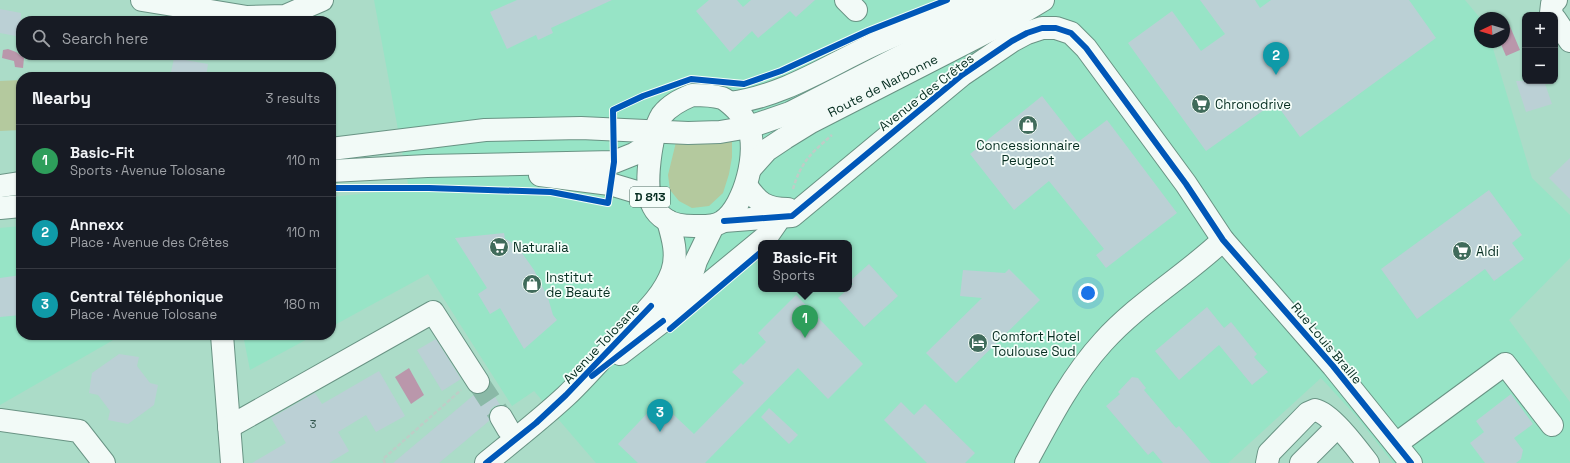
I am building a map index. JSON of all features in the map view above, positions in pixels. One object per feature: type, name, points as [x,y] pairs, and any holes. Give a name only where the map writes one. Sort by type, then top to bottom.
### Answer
[{"type":"main road","points":[[142,0],[249,9],[285,16],[322,0]]},
{"type":"main road","points":[[730,103],[750,100],[783,90],[874,44],[949,14],[977,0]]},
{"type":"main road","points":[[336,148],[485,130],[581,128],[654,137],[688,133],[720,132],[749,128],[790,113],[1011,0]]},
{"type":"main road","name":"Route de Narbonne","points":[[748,177],[767,150],[798,130],[1008,21],[1043,0]]},
{"type":"main road","points":[[1551,12],[1552,4],[1556,0]]},
{"type":"main road","points":[[1558,23],[1570,41]]},
{"type":"main road","name":"Avenue des Crêtes","points":[[790,212],[962,75],[1012,41],[1027,33],[1042,28],[1056,28],[1071,32],[1086,48],[1186,184],[1223,240]]},
{"type":"main road","name":"D 813","points":[[692,95],[710,95],[722,98],[730,103],[743,117],[749,128],[751,146],[748,177],[739,204],[719,223],[680,225],[668,221],[657,213],[652,205],[650,196],[648,172],[654,137],[662,116],[675,102],[692,95]]},
{"type":"main road","name":"D 813","points":[[336,171],[427,166],[614,162],[634,154],[654,137]]},
{"type":"main road","name":"D 813","points":[[427,166],[563,177],[610,184],[650,196]]},
{"type":"main road","points":[[748,177],[755,198],[761,203],[790,212]]},
{"type":"main road","points":[[0,186],[16,184]]},
{"type":"main road","points":[[0,208],[16,206]]},
{"type":"main road","points":[[719,223],[790,212]]},
{"type":"main road","name":"Avenue Tolosane","points":[[762,240],[768,235],[777,222],[790,212]]},
{"type":"main road","name":"Avenue Tolosane","points":[[566,396],[651,306],[666,288],[673,270],[675,255],[673,238],[668,221]]},
{"type":"main road","name":"Avenue Tolosane","points":[[663,321],[682,298],[688,287],[696,261],[719,223]]},
{"type":"main road","points":[[1026,463],[1075,378],[1103,342],[1137,309],[1223,240]]},
{"type":"main road","name":"Rue Louis Braille","points":[[1223,240],[1333,366],[1411,463]]},
{"type":"main road","name":"Avenue Tolosane","points":[[486,463],[536,423],[566,396],[697,294],[758,243]]},
{"type":"main road","points":[[229,427],[433,312],[477,380]]},
{"type":"main road","points":[[222,340],[232,463]]},
{"type":"main road","points":[[1396,444],[1505,364],[1552,425]]},
{"type":"main road","points":[[1267,463],[1269,453],[1308,413],[1315,410],[1321,412],[1337,427],[1368,463]]},
{"type":"main road","points":[[0,420],[79,431],[104,463]]},
{"type":"main road","points":[[1301,463],[1337,427]]},
{"type":"path","points":[[790,212],[792,190],[806,158],[838,131]]},
{"type":"path","points":[[385,463],[383,459],[477,380]]},
{"type":"shaded area","points":[[374,0],[1465,0],[1475,12],[1474,48],[1493,48],[1532,178],[1570,215],[1570,258],[1509,320],[1570,402],[1570,463],[1393,463],[1357,417],[1321,378],[1228,463],[596,463],[534,391],[512,406],[428,274],[336,324],[336,196],[409,189]]},
{"type":"shaded area","points":[[1510,26],[1520,50],[1506,56],[1503,48],[1510,48]]},
{"type":"shaded area","points":[[8,49],[16,52],[16,60],[24,60],[23,68],[15,67],[14,61],[2,58],[3,50]]},
{"type":"shaded area","points":[[16,80],[16,130],[0,131],[0,81]]},
{"type":"shaded area","points":[[732,141],[732,157],[729,174],[723,193],[709,206],[692,208],[679,201],[670,190],[668,175],[676,142],[718,143]]},
{"type":"shaded area","points":[[16,226],[16,340],[113,340],[0,405],[0,228]]},
{"type":"shaded area","points":[[244,340],[306,340],[250,370]]},
{"type":"shaded area","points":[[409,368],[424,395],[411,404],[395,377]]},
{"type":"building","points":[[517,0],[612,0],[551,28],[553,33],[538,40],[536,35],[507,49],[490,12]]},
{"type":"building","points":[[709,0],[737,0],[743,7],[751,0],[815,0],[796,17],[790,11],[758,38],[752,31],[730,52],[696,11]]},
{"type":"building","points":[[1200,0],[1255,0],[1260,8],[1271,0],[1409,0],[1436,38],[1300,137],[1275,102],[1206,151],[1128,43],[1172,11],[1201,51],[1225,34]]},
{"type":"building","points":[[0,9],[21,13],[21,16],[16,16],[16,36],[0,33]]},
{"type":"building","points":[[174,60],[185,60],[208,64],[207,72],[171,72]]},
{"type":"building","points":[[1516,81],[1522,81],[1522,84],[1545,84],[1552,104],[1526,112]]},
{"type":"building","points":[[1042,96],[1078,142],[1107,120],[1177,213],[1106,268],[1096,255],[1104,249],[1049,181],[1014,210],[970,154]]},
{"type":"building","points":[[1570,158],[1570,199],[1549,178]]},
{"type":"building","name":"Aldi","points":[[1489,190],[1522,235],[1512,243],[1524,259],[1494,281],[1485,269],[1417,319],[1381,269]]},
{"type":"building","points":[[504,233],[505,239],[510,241],[522,253],[534,270],[548,298],[553,315],[557,320],[524,349],[500,308],[490,314],[478,294],[487,288],[455,238]]},
{"type":"building","points":[[869,264],[898,296],[864,327],[838,298],[844,292],[852,292],[852,279]]},
{"type":"building","points":[[1009,269],[1040,300],[956,383],[926,353],[982,298],[960,296],[963,270],[1005,273]]},
{"type":"building","points":[[16,276],[16,315],[0,317],[0,278]]},
{"type":"building","points":[[796,295],[863,364],[828,399],[798,368],[705,463],[638,463],[618,444],[659,401],[694,434],[744,383],[732,372],[741,363],[743,365],[766,342],[758,333]]},
{"type":"building","points":[[1207,307],[1224,328],[1231,322],[1257,354],[1254,357],[1268,372],[1252,385],[1219,345],[1179,380],[1155,351]]},
{"type":"building","points":[[436,339],[461,379],[442,391],[417,350]]},
{"type":"building","points":[[119,354],[139,357],[137,366],[150,383],[158,385],[154,405],[128,424],[108,420],[110,411],[98,395],[89,393],[92,373]]},
{"type":"building","points":[[379,371],[405,416],[376,432],[366,415],[338,432],[349,451],[329,463],[252,463],[286,443],[271,418],[315,393],[322,404]]},
{"type":"building","points":[[1132,377],[1138,378],[1146,388],[1144,390],[1176,428],[1179,426],[1211,463],[1163,463],[1153,451],[1148,455],[1106,406],[1120,394],[1118,392]]},
{"type":"building","points":[[489,387],[500,405],[494,406],[490,410],[489,421],[439,463],[393,463],[475,394],[484,393]]},
{"type":"building","points":[[1511,394],[1533,424],[1514,438],[1523,450],[1521,459],[1516,463],[1485,463],[1470,443],[1484,432],[1476,421]]},
{"type":"building","points":[[901,402],[914,415],[925,404],[975,453],[965,463],[927,463],[884,420]]},
{"type":"building","points":[[769,408],[798,435],[789,444],[761,417]]},
{"type":"tunnel","points":[[478,382],[501,417]]},
{"type":"cycle path","points":[[336,188],[429,188],[551,192],[608,203],[614,162],[613,110],[643,96],[691,79],[744,84],[781,71],[868,31],[947,0]]},
{"type":"cycle path","points":[[724,221],[792,216],[962,75],[1012,41],[1027,33],[1042,28],[1056,28],[1071,33],[1086,48],[1186,184],[1223,240],[1333,366],[1411,463]]},
{"type":"cycle path","points":[[670,329],[758,255]]},
{"type":"cycle path","points":[[486,463],[536,423],[566,395],[651,306]]},
{"type":"cycle path","points":[[592,376],[663,321]]},
{"type":"place","name":"Annexx","points":[[1276,75]]},
{"type":"place","name":"Chronodrive","points":[[1201,104]]},
{"type":"place","name":"Concessionnaire Peugeot","points":[[1028,125]]},
{"type":"place","name":"Naturalia","points":[[499,247]]},
{"type":"place","name":"Aldi","points":[[1462,251]]},
{"type":"place","name":"Institut de Beauté","points":[[532,284]]},
{"type":"place","name":"Basic-Fit","points":[[805,338]]},
{"type":"place","name":"Comfort Hotel Toulouse Sud","points":[[978,343]]},
{"type":"place","name":"Central Téléphonique","points":[[660,432]]}]
